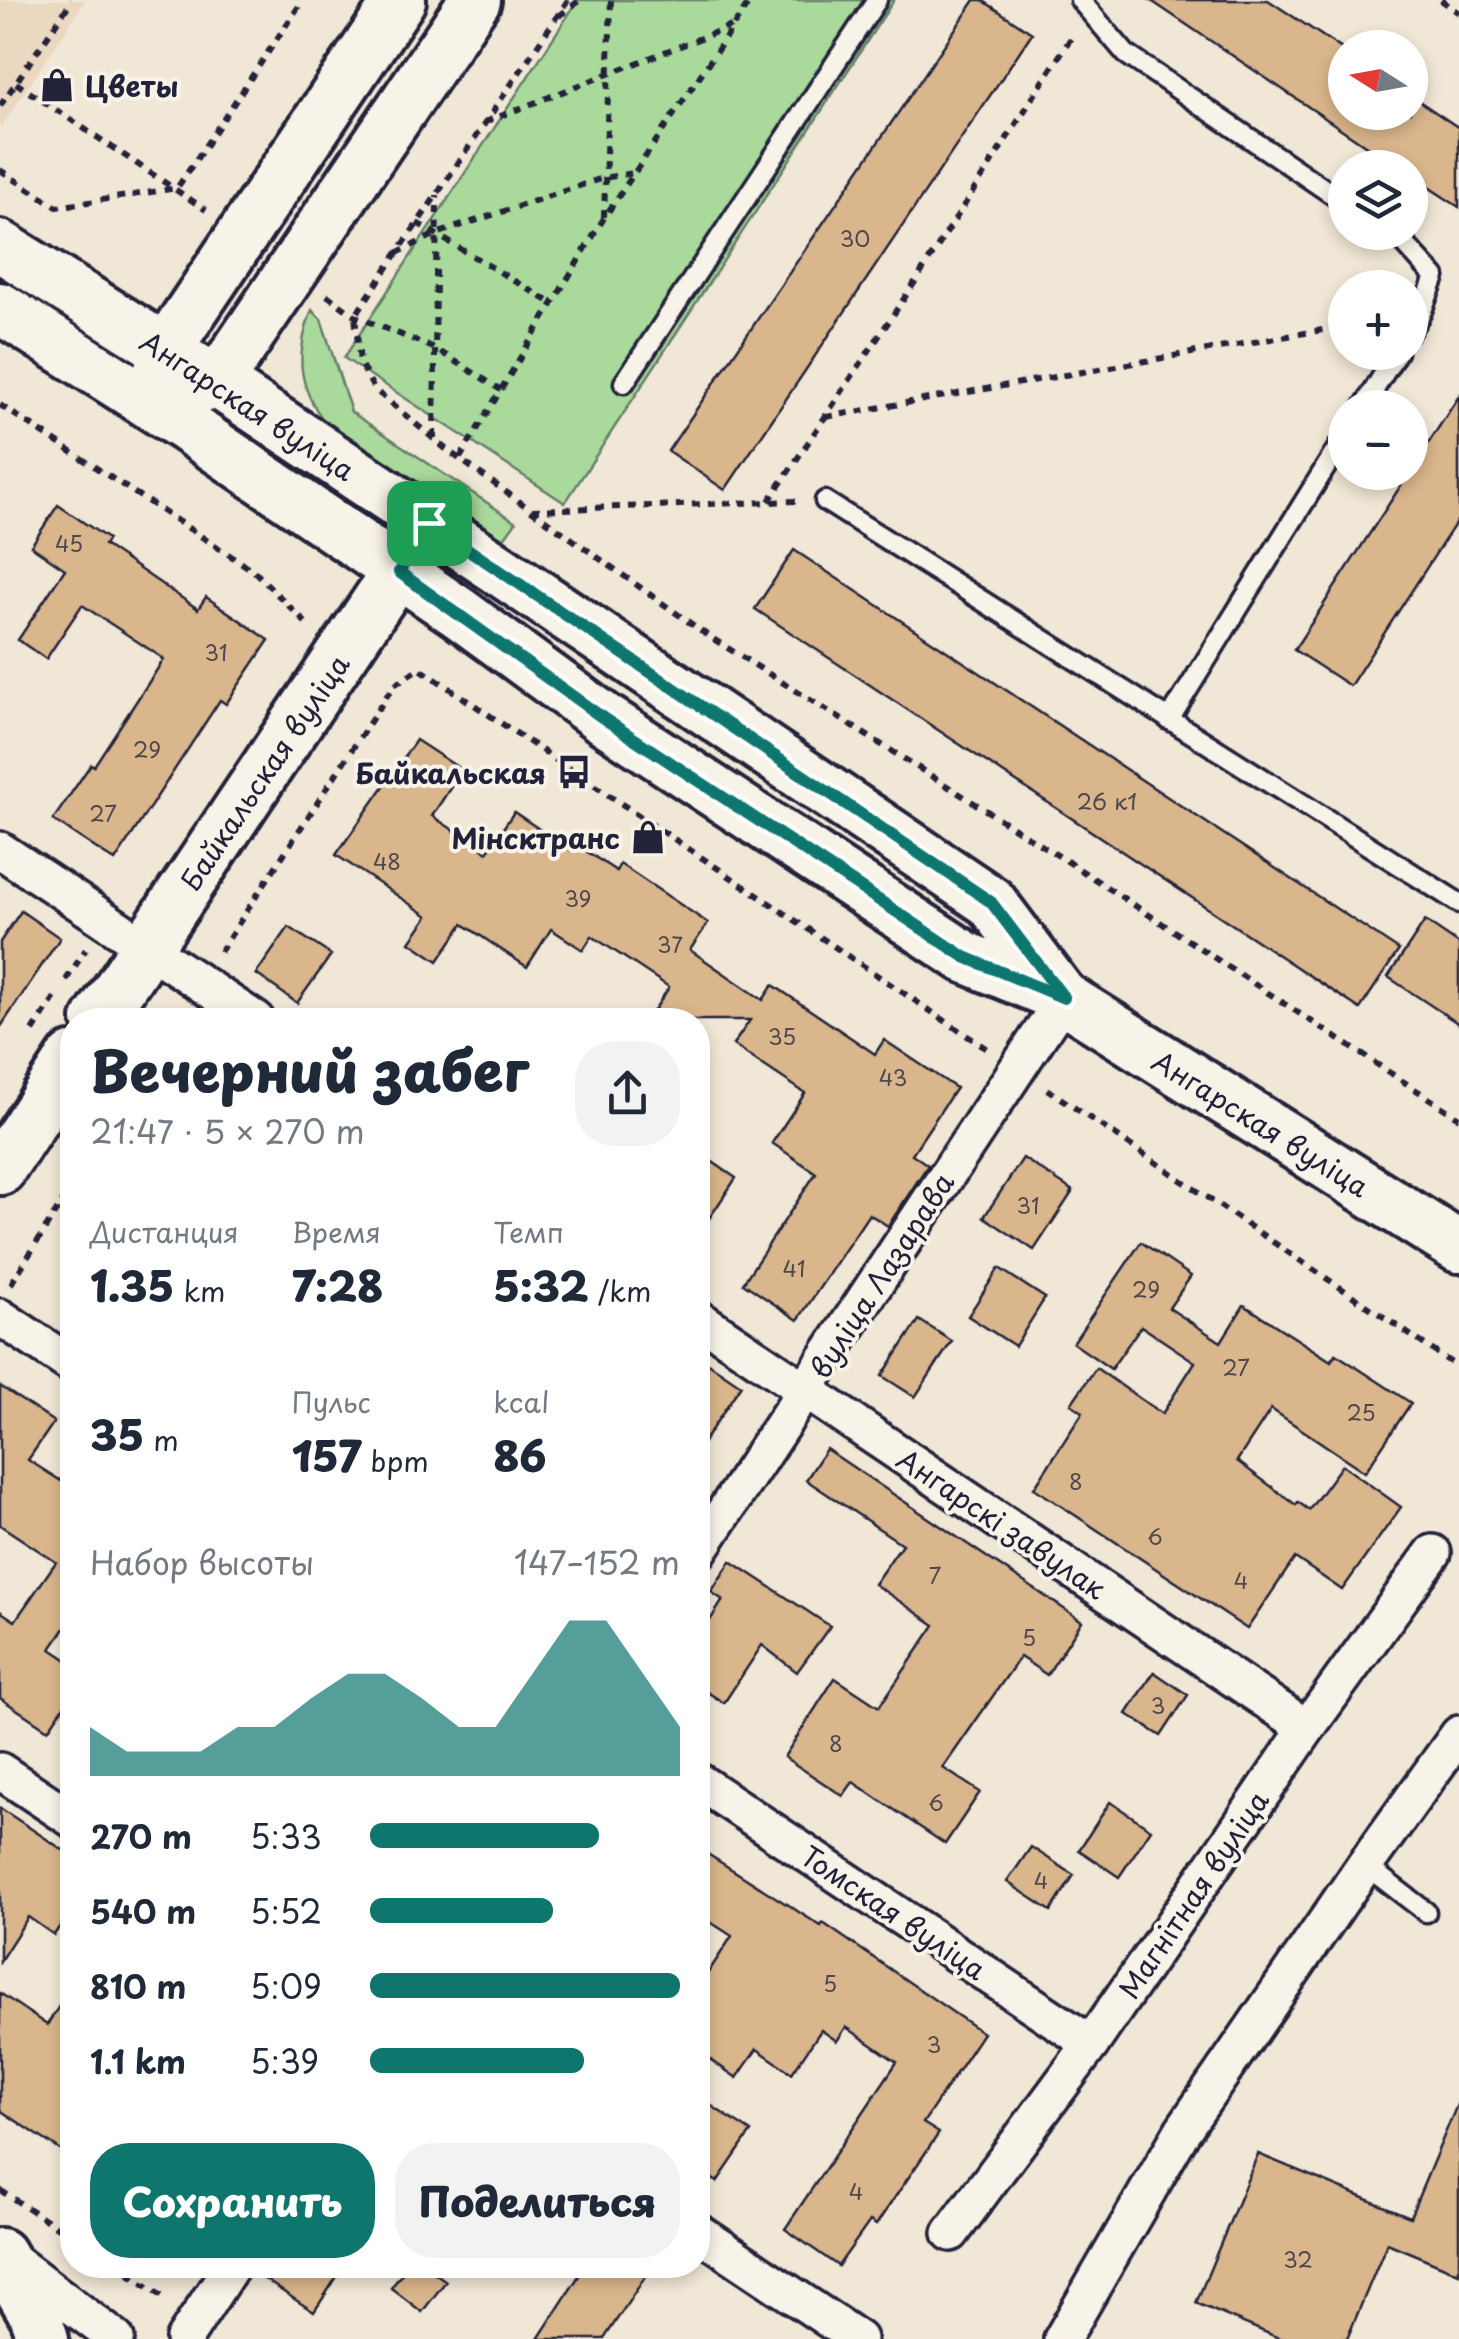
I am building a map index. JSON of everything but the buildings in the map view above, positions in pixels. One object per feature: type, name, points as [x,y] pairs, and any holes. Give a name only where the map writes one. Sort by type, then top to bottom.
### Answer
[{"type":"main road","points":[[152,404],[164,352],[400,0]]},
{"type":"main road","points":[[152,404],[217,382],[476,0]]},
{"type":"main road","name":"Ангарская вуліца","points":[[0,246],[217,382],[991,902],[1064,998]]},
{"type":"main road","name":"Ангарская вуліца","points":[[0,308],[152,404],[399,572],[603,718],[965,957],[1064,998],[1459,1247]]},
{"type":"main road","name":"Байкальская вуліца","points":[[106,1008],[429,523]]},
{"type":"main road","points":[[0,1169],[60,1076]]},
{"type":"main road","points":[[0,2253],[34,2311],[43,2339]]},
{"type":"street","points":[[0,850],[238,1008]]},
{"type":"street","name":"вуліца Лазарава","points":[[710,1534],[1064,998]]},
{"type":"street","points":[[5,1301],[60,1354]]},
{"type":"street","name":"Ангарскі завулак","points":[[710,1326],[1307,1728]]},
{"type":"street","name":"Магнітная вуліца","points":[[951,2233],[1091,2044],[1307,1728],[1433,1554]]},
{"type":"street","points":[[1062,2339],[1184,2130],[1459,1734]]},
{"type":"street","points":[[0,1771],[60,1811]]},
{"type":"street","name":"Томская вуліца","points":[[710,1788],[1091,2044]]},
{"type":"street","points":[[710,2240],[858,2339]]},
{"type":"street","points":[[0,2253],[116,2339]]},
{"type":"street","points":[[191,2329],[224,2278]]},
{"type":"lane","points":[[624,383],[877,0]]},
{"type":"lane","points":[[1084,6],[1126,54],[1328,191]]},
{"type":"lane","points":[[1410,250],[1435,277],[1428,292]]},
{"type":"lane","points":[[1169,720],[1328,463]]},
{"type":"lane","points":[[824,501],[1459,903]]},
{"type":"lane","points":[[1365,1865],[1426,1912]]},
{"type":"path","points":[[0,106],[72,0]]},
{"type":"path","points":[[0,170],[57,207],[177,188],[303,0]]},
{"type":"path","points":[[568,0],[356,316],[360,363],[374,389],[434,439],[722,644],[1073,865],[1459,1118]]},
{"type":"path","points":[[554,20],[580,0]]},
{"type":"path","points":[[604,218],[611,0]]},
{"type":"path","points":[[460,458],[604,218],[751,0]]},
{"type":"path","points":[[1441,0],[1459,12]]},
{"type":"path","points":[[769,502],[1084,6]]},
{"type":"path","points":[[484,123],[734,24]]},
{"type":"path","points":[[16,83],[207,211]]},
{"type":"path","points":[[396,253],[436,234],[603,178],[634,172]]},
{"type":"path","points":[[434,439],[437,193]]},
{"type":"path","points":[[416,223],[554,305]]},
{"type":"path","points":[[320,291],[356,316],[436,349],[501,390]]},
{"type":"path","points":[[824,418],[1328,329]]},
{"type":"path","points":[[0,405],[254,571],[307,624]]},
{"type":"path","points":[[532,510],[824,501]]},
{"type":"path","points":[[200,982],[394,685],[420,668],[1459,1368]]},
{"type":"path","points":[[5,1301],[60,1207]]},
{"type":"path","points":[[0,2190],[60,2229]]},
{"type":"path","points":[[130,2278],[191,2329]]},
{"type":"shaded area","points":[[0,0],[86,0],[0,129]]},
{"type":"green space","points":[[578,0],[894,0],[565,503],[344,358]]},
{"type":"green space","points":[[312,310],[321,319],[351,412],[516,522],[503,540],[331,429],[312,401],[302,373],[303,343]]},
{"type":"place","name":"Цветы","points":[[57,85]]},
{"type":"place","name":"Байкальская","points":[[574,772]]},
{"type":"place","name":"Мінсктранс","points":[[648,837]]},
{"type":"route","points":[[429,523],[991,902],[1064,998],[965,957],[603,718],[399,572],[429,523]]}]
